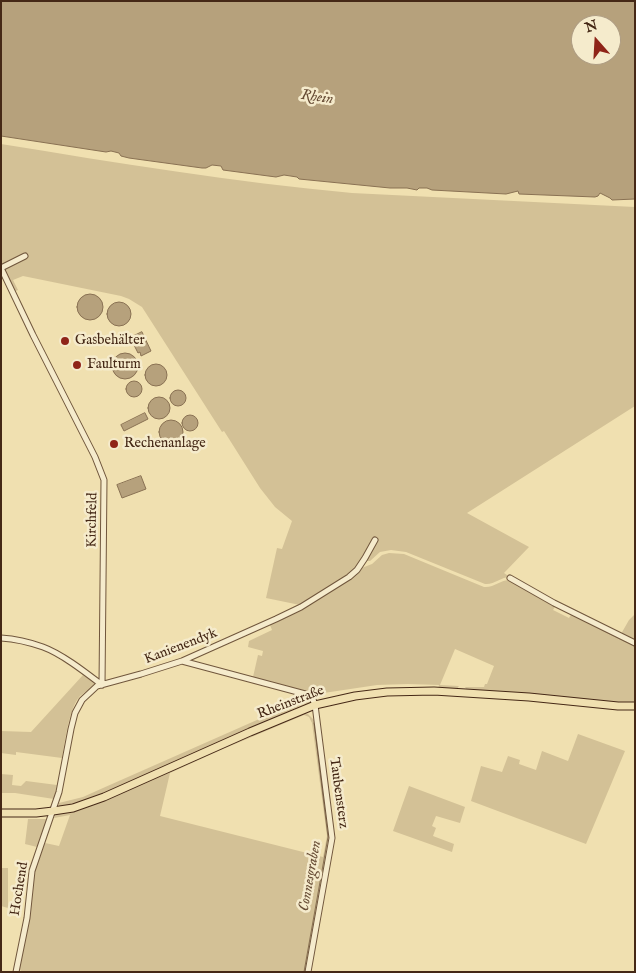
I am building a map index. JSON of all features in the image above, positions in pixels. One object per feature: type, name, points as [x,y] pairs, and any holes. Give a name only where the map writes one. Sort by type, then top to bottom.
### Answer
[{"type":"main road","name":"Rheinstraße","points":[[1,813],[53,811],[73,808],[104,797],[315,705],[355,696],[434,691],[635,706]]},
{"type":"street","points":[[1,268],[25,256]]},
{"type":"street","name":"Kirchfeld","points":[[1,268],[95,457],[104,480],[102,684]]},
{"type":"street","name":"Kanienendyk","points":[[53,811],[59,792],[75,713],[82,700],[97,686],[182,661],[301,607],[357,570],[375,540]]},
{"type":"street","points":[[510,578],[635,643]]},
{"type":"street","points":[[1,638],[24,641],[45,648],[102,684]]},
{"type":"street","points":[[182,661],[308,695],[312,697],[315,705]]},
{"type":"street","name":"Taubensterz","points":[[308,972],[332,838],[315,705]]},
{"type":"street","name":"Hochend","points":[[16,972],[27,918],[32,871],[53,811]]},
{"type":"shaded area","points":[[1,144],[220,178],[308,189],[352,193],[635,207],[635,406],[467,513],[529,547],[504,573],[510,577],[485,584],[406,552],[391,550],[380,552],[370,561],[364,561],[348,575],[300,605],[266,598],[277,548],[282,549],[292,521],[275,507],[260,488],[142,307],[121,296],[23,276],[13,280],[18,290],[11,293],[1,278]]},
{"type":"shaded area","points":[[389,553],[404,554],[484,587],[510,580],[556,605],[553,610],[569,618],[572,613],[635,644],[635,704],[467,690],[465,687],[484,687],[494,666],[455,649],[440,685],[459,686],[456,690],[438,689],[439,685],[408,684],[377,685],[317,694],[253,677],[258,655],[262,656],[263,651],[248,647],[249,641],[272,630],[270,625],[302,609],[359,569],[372,564],[382,555]]},
{"type":"shaded area","points":[[635,614],[635,641],[621,634]]},
{"type":"shaded area","points":[[83,675],[96,684],[76,701],[68,726],[62,758],[16,752],[16,755],[1,753],[1,731],[31,732]]},
{"type":"shaded area","points":[[309,697],[311,703],[304,704],[106,794],[63,808],[59,806],[59,803],[83,797]]},
{"type":"shaded area","points":[[304,713],[314,720],[329,836],[305,972],[21,971],[19,968],[27,931],[35,871],[45,843],[59,846],[70,815],[54,818],[56,814]],"holes":[[[304,715],[309,717],[312,723],[327,836],[323,857],[160,816],[170,773]]]},
{"type":"shaded area","points":[[578,734],[625,751],[586,844],[471,801],[481,766],[502,772],[508,756],[520,760],[519,764],[536,770],[542,751],[568,761]]},
{"type":"shaded area","points":[[1,774],[13,775],[12,785],[21,786],[26,781],[57,785],[54,799],[15,793],[1,793]]},
{"type":"shaded area","points":[[409,786],[465,807],[460,823],[436,816],[432,826],[436,828],[433,836],[454,844],[452,852],[393,831]]},
{"type":"shaded area","points":[[28,819],[47,819],[39,847],[25,844]]},
{"type":"shaded area","points":[[1,868],[8,868],[8,908],[1,906]]},
{"type":"water","name":"Rhein","points":[[1,1],[635,1],[635,199],[612,200],[600,193],[595,197],[519,194],[518,191],[506,194],[432,190],[427,188],[419,188],[417,190],[390,188],[299,179],[284,175],[276,177],[223,170],[221,166],[212,165],[202,168],[129,158],[121,156],[119,153],[1,136]]},
{"type":"water","points":[[90,294],[100,297],[103,307],[100,317],[90,320],[80,317],[77,307],[80,297]]},
{"type":"water","points":[[119,302],[127,306],[131,314],[127,322],[119,326],[111,322],[107,314],[111,306]]},
{"type":"water","points":[[142,332],[151,351],[141,356],[132,341],[134,340],[132,337]]},
{"type":"water","points":[[125,353],[134,357],[138,366],[134,375],[125,379],[116,375],[112,366],[116,357]]},
{"type":"water","points":[[156,364],[164,367],[167,375],[164,383],[156,386],[148,383],[145,375],[148,367]]},
{"type":"water","points":[[131,381],[137,381],[142,386],[140,395],[131,397],[126,392],[126,386]]},
{"type":"water","points":[[175,390],[181,390],[186,395],[184,404],[175,406],[170,401],[170,395]]},
{"type":"water","points":[[159,397],[167,400],[170,408],[167,416],[159,419],[151,416],[148,408],[151,400]]},
{"type":"water","points":[[145,413],[148,419],[124,431],[121,425]]},
{"type":"water","points":[[190,415],[196,417],[198,423],[196,429],[190,431],[184,429],[182,423],[184,417]]},
{"type":"water","points":[[171,420],[179,424],[183,432],[179,440],[171,444],[163,440],[159,432],[163,424]]},
{"type":"water","points":[[141,476],[146,489],[122,498],[117,485]]},
{"type":"waterway","name":"Connesgraben","points":[[304,972],[328,837],[314,723]]},
{"type":"place","name":"Gasbehälter","points":[[65,341]]},
{"type":"place","name":"Faulturm","points":[[77,365]]},
{"type":"place","name":"Rechenanlage","points":[[114,444]]}]
